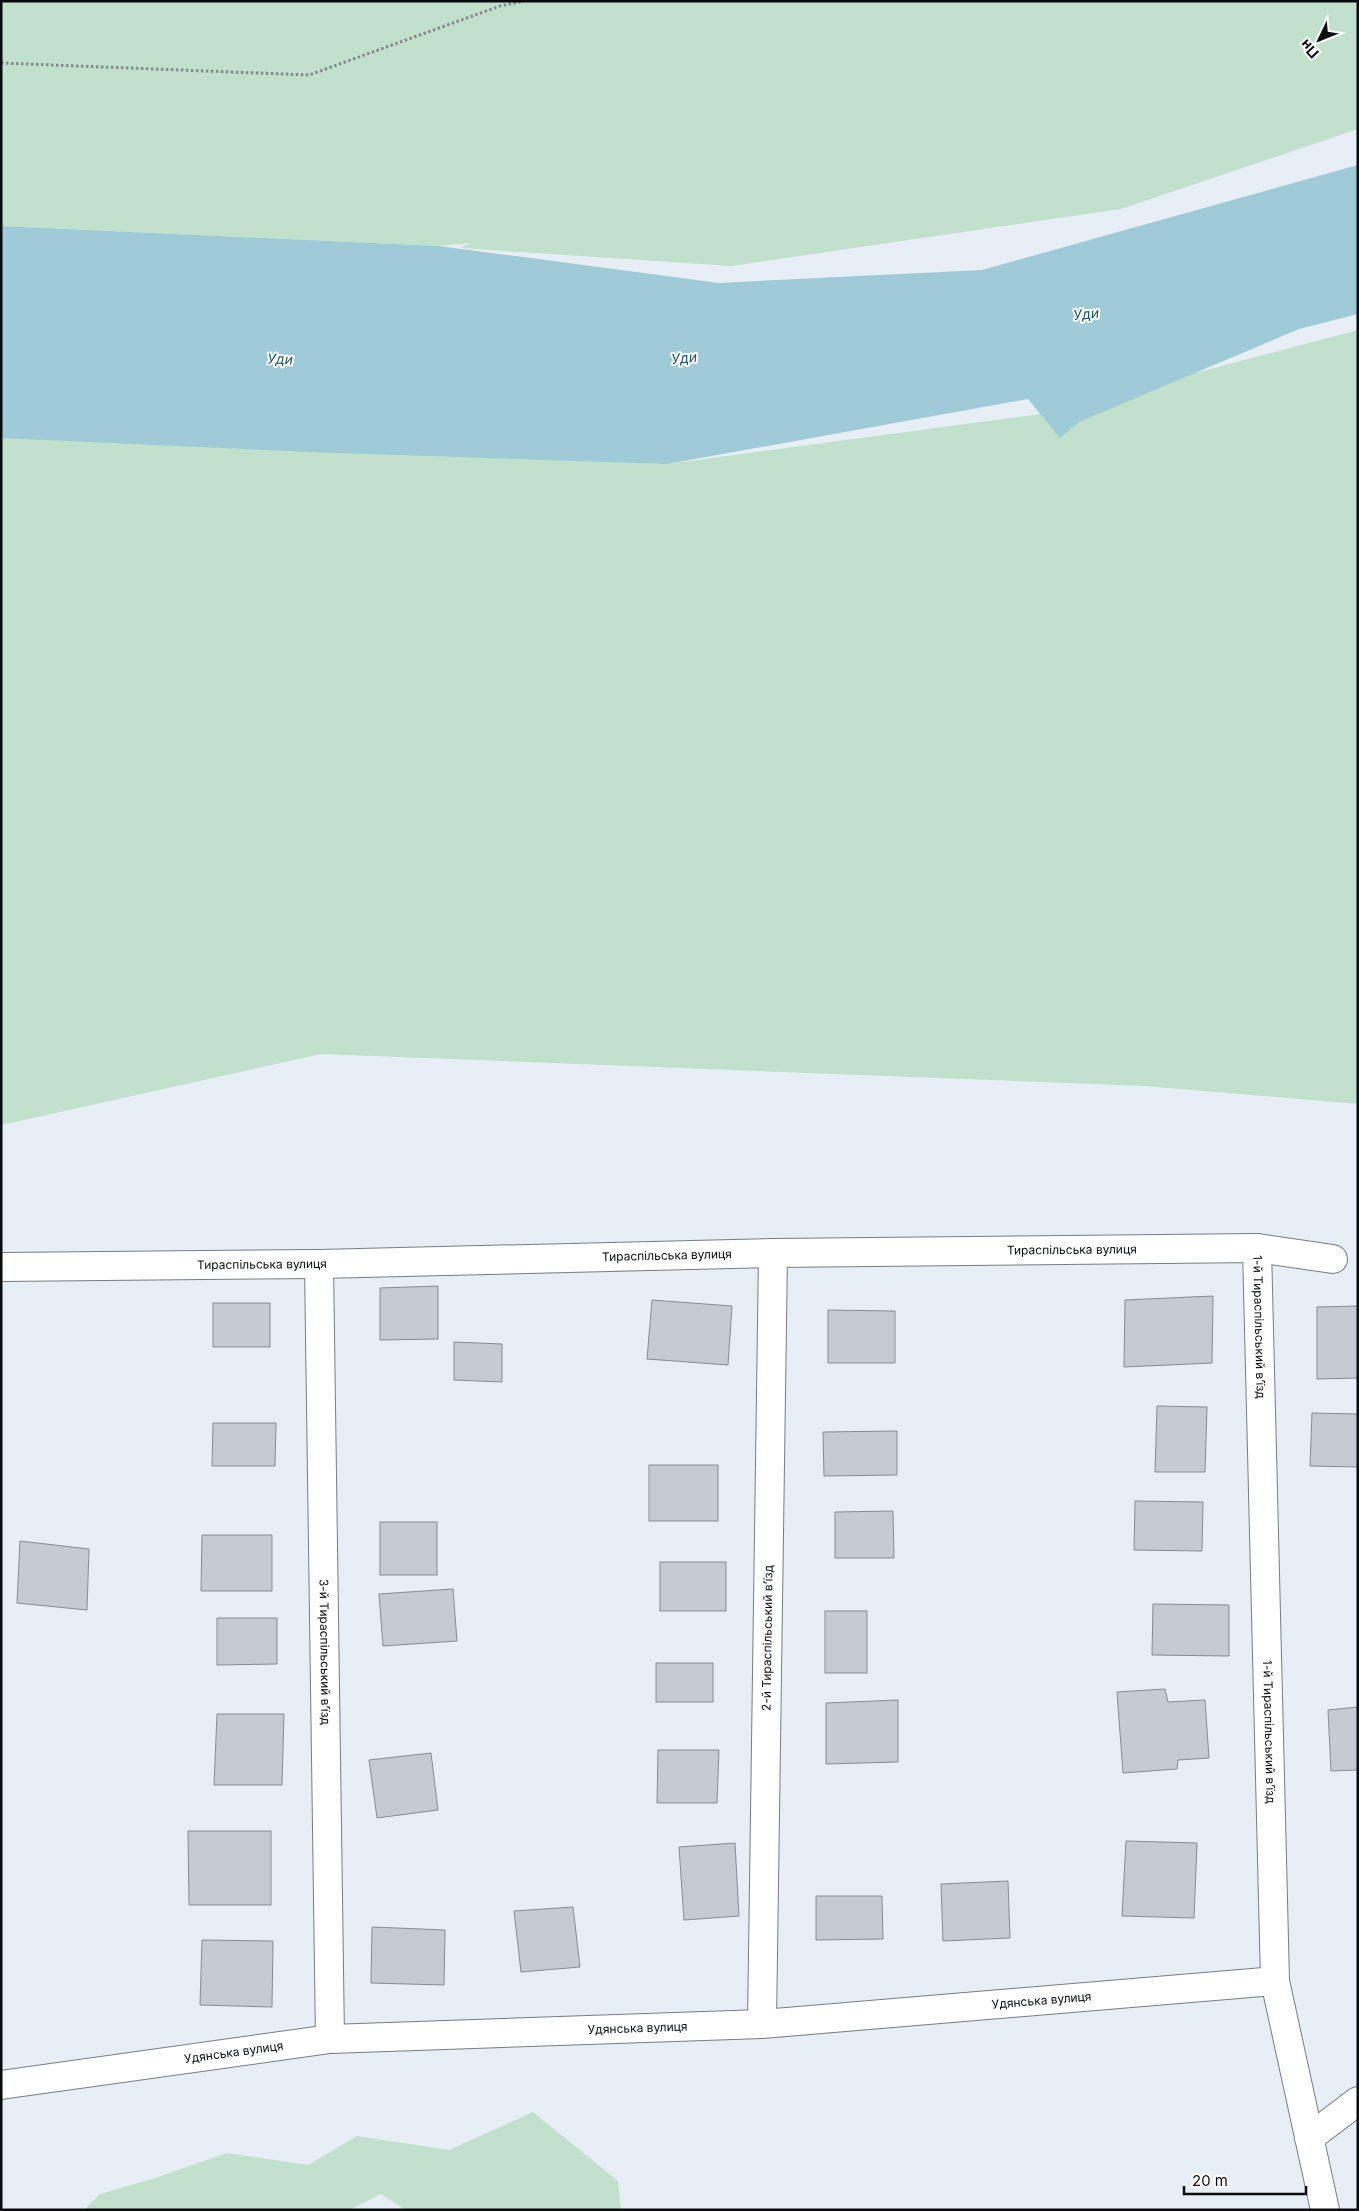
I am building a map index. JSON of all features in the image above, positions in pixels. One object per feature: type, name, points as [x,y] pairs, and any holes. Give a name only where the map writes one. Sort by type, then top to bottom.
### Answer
[{"type":"street","name":"Тираспільська вулиця","points":[[1,1267],[319,1264],[773,1253],[1257,1248],[1333,1259]]},
{"type":"street","name":"1-й Тираспільський в’їзд","points":[[1257,1248],[1275,1981],[1324,2210]]},
{"type":"street","name":"2-й Тираспільський в’їзд","points":[[762,2024],[773,1253]]},
{"type":"street","name":"3-й Тираспільський в’їзд","points":[[319,1264],[330,2039]]},
{"type":"street","name":"Удянська вулиця","points":[[1,2086],[330,2039],[762,2024],[1275,1981]]},
{"type":"street","points":[[1309,2138],[1358,2100]]},
{"type":"path","points":[[1,63],[309,75],[500,6],[524,1]]},
{"type":"green space","points":[[1,1],[1358,1],[1358,129],[1121,209],[731,266],[460,248],[471,243],[439,246],[1,226]]},
{"type":"green space","points":[[1358,330],[1358,1104],[1145,1086],[321,1054],[1,1125],[1,436],[667,464],[1040,414]]},
{"type":"green space","points":[[533,2112],[618,2181],[621,2210],[406,2210],[381,2194],[349,2210],[84,2210],[100,2194],[152,2179],[227,2153],[308,2165],[357,2136],[449,2150]]},
{"type":"water","name":"Уди","points":[[1358,165],[1358,314],[1299,329],[1079,422],[1060,438],[1028,399],[667,464],[311,452],[1,438],[1,226],[439,246],[719,283],[982,270]]},
{"type":"building","points":[[438,1286],[438,1339],[380,1340],[380,1288]]},
{"type":"building","points":[[1213,1296],[1212,1363],[1124,1367],[1125,1300]]},
{"type":"building","points":[[652,1300],[732,1306],[728,1365],[647,1359]]},
{"type":"building","points":[[213,1303],[270,1303],[270,1347],[213,1347]]},
{"type":"building","points":[[1358,1306],[1358,1378],[1317,1379],[1317,1307]]},
{"type":"building","points":[[828,1310],[895,1311],[895,1363],[828,1363]]},
{"type":"building","points":[[454,1342],[502,1344],[502,1382],[454,1380]]},
{"type":"building","points":[[1157,1406],[1207,1407],[1205,1472],[1155,1472]]},
{"type":"building","points":[[1312,1413],[1358,1414],[1358,1467],[1310,1466]]},
{"type":"building","points":[[213,1423],[276,1423],[275,1466],[212,1466]]},
{"type":"building","points":[[897,1431],[897,1475],[824,1476],[823,1432]]},
{"type":"building","points":[[649,1465],[718,1465],[718,1521],[649,1521]]},
{"type":"building","points":[[1135,1501],[1203,1502],[1202,1551],[1134,1550]]},
{"type":"building","points":[[893,1511],[894,1558],[835,1558],[835,1512]]},
{"type":"building","points":[[380,1522],[437,1522],[437,1575],[380,1575]]},
{"type":"building","points":[[202,1535],[272,1535],[272,1591],[201,1591]]},
{"type":"building","points":[[20,1541],[89,1549],[87,1610],[17,1603]]},
{"type":"building","points":[[660,1562],[726,1562],[726,1611],[660,1611]]},
{"type":"building","points":[[453,1589],[457,1641],[383,1646],[379,1594]]},
{"type":"building","points":[[1153,1604],[1229,1605],[1229,1656],[1152,1655]]},
{"type":"building","points":[[825,1611],[867,1611],[867,1673],[825,1673]]},
{"type":"building","points":[[217,1618],[277,1618],[277,1664],[217,1665]]},
{"type":"building","points":[[656,1663],[713,1663],[713,1702],[656,1702]]},
{"type":"building","points":[[1165,1689],[1168,1702],[1205,1700],[1209,1758],[1178,1760],[1177,1769],[1123,1773],[1117,1692]]},
{"type":"building","points":[[898,1700],[898,1762],[826,1764],[826,1703]]},
{"type":"building","points":[[1358,1707],[1358,1770],[1331,1771],[1328,1710]]},
{"type":"building","points":[[217,1714],[284,1714],[282,1785],[214,1785]]},
{"type":"building","points":[[658,1750],[719,1750],[717,1803],[657,1803]]},
{"type":"building","points":[[431,1753],[438,1810],[377,1818],[369,1760]]},
{"type":"building","points":[[188,1831],[271,1831],[271,1905],[189,1905]]},
{"type":"building","points":[[1126,1841],[1197,1843],[1194,1918],[1122,1916]]},
{"type":"building","points":[[735,1843],[739,1916],[684,1920],[679,1847]]},
{"type":"building","points":[[1008,1881],[1010,1938],[943,1941],[941,1884]]},
{"type":"building","points":[[816,1896],[882,1896],[883,1939],[816,1940]]},
{"type":"building","points":[[573,1907],[580,1967],[521,1972],[514,1911]]},
{"type":"building","points":[[372,1927],[445,1930],[444,1985],[371,1983]]},
{"type":"building","points":[[202,1940],[273,1941],[272,2007],[200,2005]]}]
